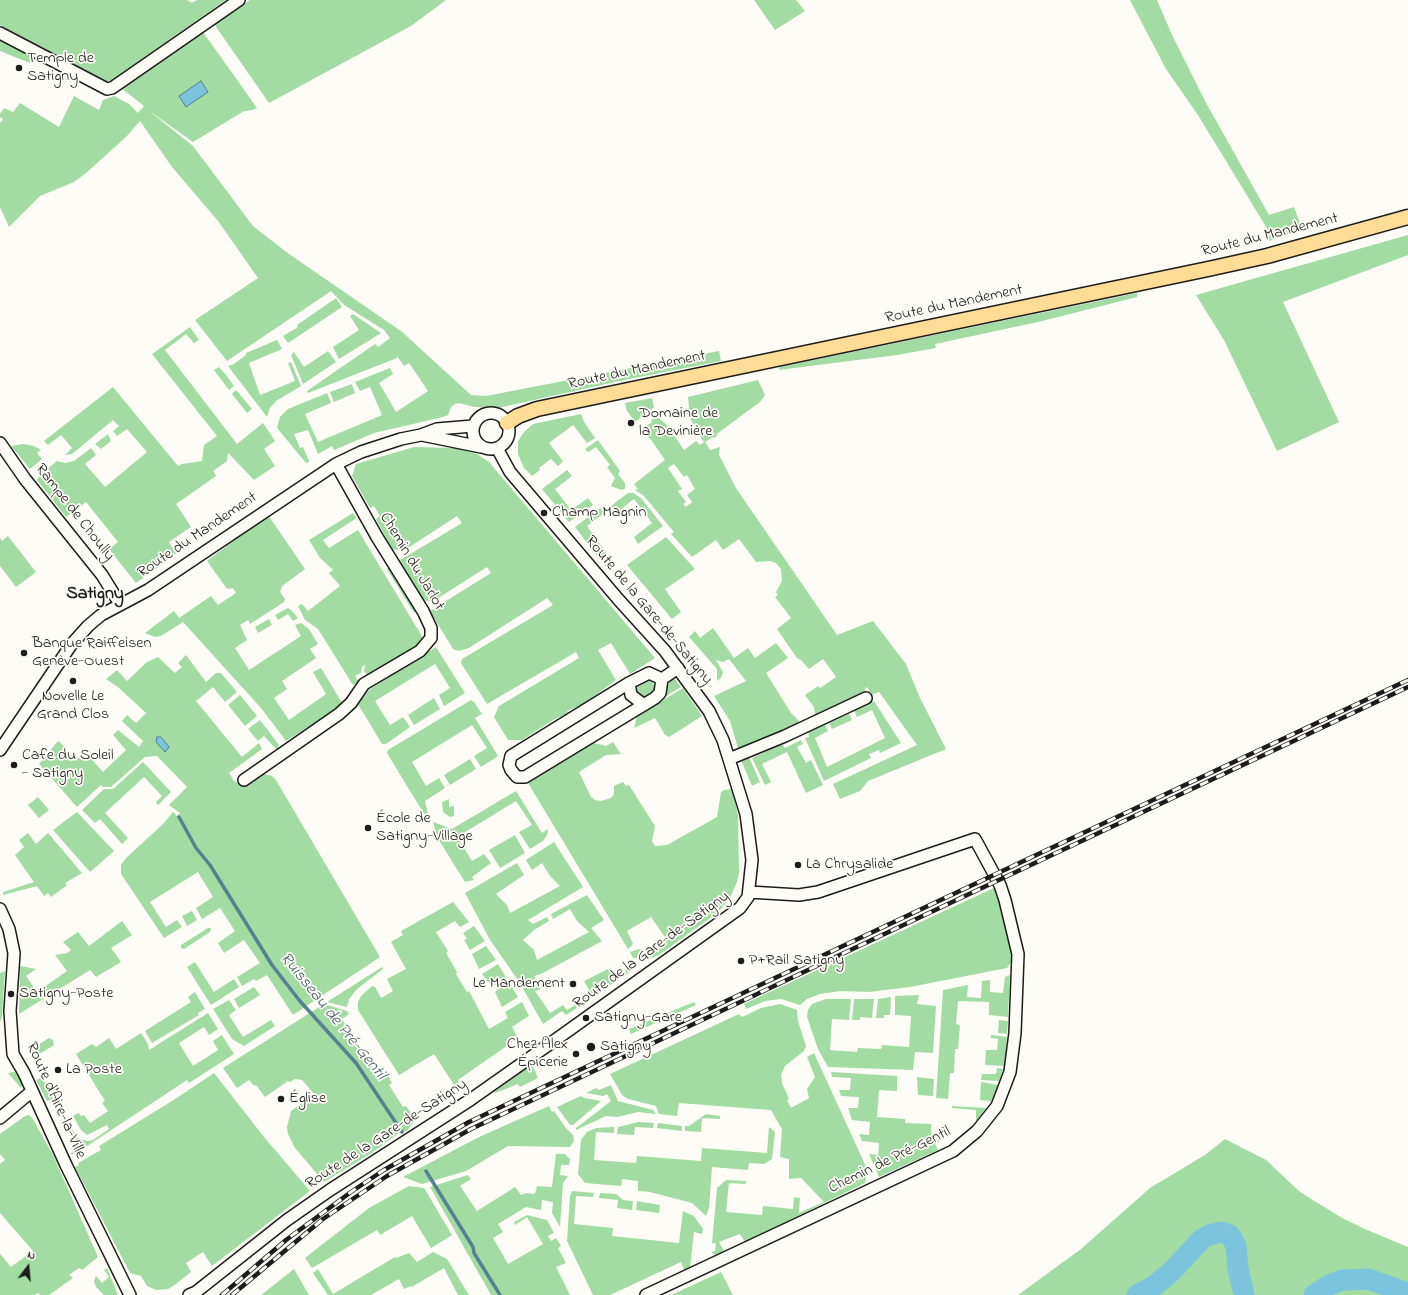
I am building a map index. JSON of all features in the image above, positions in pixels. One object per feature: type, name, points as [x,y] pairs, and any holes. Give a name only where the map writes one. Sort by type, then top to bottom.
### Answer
[{"type":"main road","name":"Route du Mandement","points":[[507,423],[518,416],[537,409],[1267,256],[1408,217]]},
{"type":"street","points":[[0,33],[106,89],[112,88],[239,0]]},
{"type":"street","points":[[489,413],[500,416],[507,423],[508,438],[502,446],[492,450],[483,448],[473,437],[473,426],[480,417],[489,413]]},
{"type":"street","name":"Route du Mandement","points":[[0,750],[71,645],[94,620],[120,604],[148,590],[336,464],[361,452],[437,429],[473,426]]},
{"type":"street","name":"Route du Mandement","points":[[421,435],[483,448]]},
{"type":"street","name":"Rampe de Choully","points":[[0,443],[26,479],[102,575],[120,604]]},
{"type":"street","name":"Route de la Gare-de-Satigny","points":[[193,1294],[287,1220],[330,1190],[470,1100],[740,908],[745,902],[749,892],[752,869],[750,834],[746,814],[723,740],[714,721],[678,668],[510,472],[497,448]]},
{"type":"street","name":"Chemin du Jarlot","points":[[244,780],[339,714],[351,703],[364,684],[420,651],[431,638],[431,628],[423,611],[377,537],[336,464]]},
{"type":"street","points":[[662,679],[649,674],[629,683],[512,756],[509,765],[511,770],[517,777],[525,777],[660,693],[662,679],[678,668]]},
{"type":"street","points":[[629,683],[632,695],[644,704]]},
{"type":"street","points":[[729,760],[775,741],[866,698]]},
{"type":"street","name":"Chemin de Pré-Gentil","points":[[646,1295],[953,1150],[968,1141],[994,1110],[1002,1096],[1010,1072],[1015,1036],[1018,954],[1000,885],[975,839],[818,892],[799,895],[749,892]]},
{"type":"street","name":"Route d'Aire-la-Ville","points":[[0,909],[9,929],[14,953],[10,1011],[13,1054],[24,1073],[31,1092],[130,1295]]},
{"type":"street","points":[[0,1118],[31,1092]]},
{"type":"green space","points":[[0,0],[187,0],[192,3],[197,0],[226,0],[110,81],[104,82],[0,25]]},
{"type":"green space","points":[[250,0],[446,0],[411,26],[269,103],[214,24]]},
{"type":"green space","points":[[754,0],[796,0],[805,11],[775,30]]},
{"type":"green space","points":[[1130,0],[1157,0],[1172,35],[1205,101],[1269,215],[1294,207],[1302,229],[1269,241],[1268,230],[1198,115],[1166,69]]},
{"type":"green space","points":[[203,32],[257,108],[244,111],[193,142],[148,110],[193,146],[253,226],[289,254],[401,331],[471,395],[486,396],[719,351],[721,361],[624,380],[498,408],[474,407],[459,403],[451,407],[448,415],[443,417],[374,433],[334,450],[332,446],[318,454],[308,430],[294,434],[300,448],[303,447],[309,461],[306,463],[277,428],[280,417],[288,409],[327,393],[331,403],[305,414],[318,442],[382,415],[370,387],[360,391],[355,382],[390,368],[393,374],[379,383],[396,412],[428,391],[409,363],[404,366],[397,356],[397,358],[308,393],[307,391],[375,344],[378,347],[390,338],[384,330],[344,305],[331,291],[227,361],[195,320],[258,278],[218,221],[172,167],[140,121],[126,137],[86,173],[74,182],[40,196],[9,227],[0,207],[0,123],[3,119],[0,117],[0,114],[4,108],[13,112],[20,103],[59,127],[74,96],[99,110],[103,100],[114,96],[129,104],[138,113],[144,106],[121,88]]},
{"type":"green space","points":[[0,39],[32,54],[30,63],[0,51]]},
{"type":"green space","points":[[1408,235],[1408,255],[1283,302],[1339,422],[1277,451],[1224,340],[1196,295]]},
{"type":"green space","points":[[1137,293],[1137,297],[1038,322],[935,344],[936,348],[897,355],[779,370],[780,367]]},
{"type":"green space","points":[[336,298],[342,307],[288,343],[283,336],[298,327],[297,325]]},
{"type":"green space","points":[[353,314],[381,333],[339,359],[333,347],[359,330],[350,316]]},
{"type":"green space","points":[[190,327],[199,340],[194,343],[186,334],[165,350],[237,444],[263,423],[275,441],[264,449],[275,466],[254,480],[228,453],[227,461],[213,471],[216,476],[176,504],[191,527],[169,542],[176,554],[136,583],[109,549],[118,542],[86,502],[66,517],[37,480],[40,475],[57,461],[65,463],[74,461],[91,448],[96,455],[85,464],[105,487],[147,452],[127,429],[117,436],[113,431],[119,426],[113,420],[72,454],[65,455],[72,448],[61,435],[48,445],[44,441],[113,387],[178,466],[202,461],[204,445],[217,436],[152,354]]},
{"type":"green space","points":[[277,340],[282,349],[249,363],[260,395],[295,381],[288,363],[291,362],[301,386],[276,401],[270,408],[267,417],[228,366],[234,364],[246,355],[246,353]]},
{"type":"green space","points":[[328,351],[336,362],[303,384],[291,355],[294,352],[304,367]]},
{"type":"green space","points":[[219,367],[234,386],[229,390],[214,370]]},
{"type":"green space","points":[[758,380],[765,395],[760,402],[718,433],[716,437],[705,442],[710,450],[720,447],[719,455],[736,488],[837,635],[873,621],[906,664],[920,698],[946,749],[868,781],[860,791],[840,799],[833,784],[917,745],[879,692],[869,696],[869,689],[866,687],[862,697],[817,718],[814,707],[805,695],[818,686],[820,688],[836,677],[823,659],[809,669],[801,660],[797,658],[777,629],[791,618],[775,597],[778,595],[776,592],[782,581],[781,569],[776,563],[770,561],[756,562],[739,539],[723,550],[716,540],[692,557],[671,534],[674,532],[643,495],[635,490],[638,489],[634,484],[665,460],[652,441],[641,430],[652,422],[651,420],[657,417],[666,424],[684,450],[696,441],[700,445],[704,442],[687,414],[680,414],[680,409],[689,408],[688,397]],"holes":[[[674,464],[684,477],[687,475],[695,489],[687,495],[692,502],[686,507],[683,504],[686,502],[678,491],[682,489],[668,468]]]},
{"type":"green space","points":[[352,384],[355,393],[334,402],[330,392]]},
{"type":"green space","points":[[236,390],[252,409],[247,413],[232,394]]},
{"type":"green space","points":[[652,398],[654,407],[635,422],[627,411],[625,403]]},
{"type":"green space","points":[[581,414],[584,422],[595,438],[587,443],[573,425],[549,443],[563,461],[558,466],[551,459],[539,468],[540,470],[532,476],[524,468],[518,454],[518,441],[524,432],[533,424]]},
{"type":"green space","points":[[108,434],[111,441],[101,449],[95,444]]},
{"type":"green space","points":[[598,440],[620,471],[618,474],[625,483],[625,489],[621,490],[611,486],[615,478],[607,467],[610,465],[596,447],[588,452],[585,449]]},
{"type":"green space","points":[[23,444],[34,446],[41,450],[37,453],[42,459],[30,469],[11,446]]},
{"type":"green space","points":[[414,447],[456,448],[477,454],[489,462],[655,658],[630,674],[611,643],[598,650],[616,680],[584,704],[567,711],[568,713],[553,720],[522,740],[508,740],[494,717],[499,706],[579,658],[576,652],[487,704],[461,663],[462,659],[553,605],[547,598],[469,648],[459,651],[453,649],[430,611],[491,573],[487,567],[435,600],[427,601],[421,599],[400,560],[462,523],[457,516],[408,548],[398,550],[392,549],[376,519],[380,516],[374,506],[370,508],[352,476],[356,464]]},
{"type":"green space","points":[[567,470],[572,476],[555,489],[571,510],[588,498],[593,505],[569,522],[542,489]]},
{"type":"green space","points":[[628,493],[633,493],[641,498],[663,526],[638,544],[634,537],[652,523],[634,499],[616,513],[611,506]]},
{"type":"green space","points":[[600,508],[604,513],[587,526],[612,561],[605,566],[575,527]]},
{"type":"green space","points":[[353,513],[356,517],[355,519],[323,540],[329,548],[358,530],[423,638],[418,646],[368,676],[364,671],[365,665],[362,667],[361,673],[355,676],[359,682],[353,685],[318,629],[305,620],[298,606],[302,604],[308,611],[340,586],[329,573],[333,570],[320,558],[309,540]]},
{"type":"green space","points":[[268,515],[305,569],[282,586],[280,592],[285,599],[284,602],[250,624],[248,620],[240,625],[247,640],[235,648],[249,670],[301,636],[295,625],[301,623],[309,629],[318,644],[310,649],[316,658],[282,681],[287,689],[274,698],[289,720],[326,694],[313,672],[321,668],[342,703],[342,706],[286,741],[261,708],[183,622],[161,636],[155,637],[145,633],[174,611],[179,618],[211,596],[218,605],[236,593],[233,588],[227,589],[207,561]]},
{"type":"green space","points":[[8,536],[36,572],[16,587],[0,566],[0,538],[2,541]]},
{"type":"green space","points":[[666,537],[695,569],[665,589],[681,612],[672,619],[627,565]]},
{"type":"green space","points":[[390,567],[416,611],[414,613],[387,569]]},
{"type":"green space","points":[[288,608],[298,618],[293,621],[288,614],[278,620],[275,615]]},
{"type":"green space","points":[[269,619],[272,625],[258,633],[255,627]]},
{"type":"green space","points":[[713,628],[734,658],[748,648],[755,658],[776,643],[788,658],[766,673],[791,713],[799,721],[798,726],[768,739],[738,748],[730,721],[714,696],[746,681],[729,659],[723,662],[716,660],[723,672],[721,678],[717,681],[717,669],[689,637],[695,631],[700,638]]},
{"type":"green space","points":[[436,647],[465,693],[444,706],[439,695],[450,688],[435,664],[375,701],[390,725],[403,717],[410,727],[386,744],[382,744],[358,704],[369,690]]},
{"type":"green space","points":[[186,655],[206,682],[216,673],[221,673],[237,692],[225,702],[213,687],[196,701],[242,757],[259,743],[262,749],[229,773],[234,781],[243,786],[264,774],[272,776],[276,780],[380,957],[293,1015],[267,975],[256,981],[254,979],[242,986],[237,977],[260,963],[244,940],[224,953],[218,943],[235,931],[220,908],[202,919],[196,908],[213,897],[198,872],[150,902],[166,927],[177,920],[182,927],[164,938],[121,874],[121,865],[126,858],[163,824],[173,812],[177,816],[180,813],[169,805],[187,787],[157,756],[145,757],[111,787],[103,787],[101,785],[77,807],[39,764],[58,741],[65,747],[68,756],[74,755],[76,759],[86,753],[103,772],[126,750],[113,735],[118,730],[139,747],[143,741],[122,721],[127,715],[136,723],[146,713],[119,688],[106,679],[117,670],[127,681],[147,662],[158,657],[175,673],[182,667],[178,663]]},
{"type":"green space","points":[[645,679],[652,682],[655,689],[652,696],[645,699],[638,696],[635,689],[638,682]]},
{"type":"green space","points":[[675,679],[681,687],[663,698],[670,681]]},
{"type":"green space","points":[[683,688],[702,716],[669,737],[665,735],[655,718],[634,728],[637,716]]},
{"type":"green space","points":[[240,695],[257,716],[245,726],[228,705]]},
{"type":"green space","points":[[434,698],[440,709],[414,725],[408,715]]},
{"type":"green space","points":[[471,700],[482,714],[475,718],[498,756],[481,767],[474,756],[487,748],[472,725],[412,762],[426,786],[439,778],[445,788],[425,801],[428,815],[426,817],[387,753],[388,750]]},
{"type":"green space","points":[[874,701],[901,743],[880,753],[879,750],[869,754],[871,758],[824,781],[805,738],[809,737],[808,731],[825,724],[828,731],[815,738],[827,767],[885,738],[872,710],[857,717],[854,710]]},
{"type":"green space","points":[[849,714],[852,720],[832,729],[829,723]]},
{"type":"green space","points":[[260,720],[279,745],[277,750],[264,736],[258,741],[248,729]]},
{"type":"green space","points":[[801,740],[803,744],[797,747],[806,763],[811,760],[823,785],[806,793],[787,752],[762,764],[771,782],[765,785],[752,758],[782,744],[785,748]]},
{"type":"green space","points":[[613,742],[621,754],[606,755],[579,772],[591,797],[595,800],[601,801],[611,798],[614,794],[614,786],[623,782],[626,786],[629,785],[655,826],[652,841],[655,846],[667,845],[717,817],[721,792],[724,790],[732,789],[738,815],[739,873],[737,882],[729,900],[717,913],[659,955],[651,958],[633,958],[630,952],[639,949],[650,952],[667,940],[651,917],[627,931],[633,944],[628,949],[528,783],[594,743],[606,746]]},
{"type":"green space","points":[[749,757],[760,782],[752,786],[741,760]]},
{"type":"green space","points":[[470,759],[476,769],[450,785],[444,775]]},
{"type":"green space","points":[[143,762],[171,792],[158,805],[156,802],[162,796],[144,777],[105,813],[128,838],[122,844],[100,819],[95,823],[82,810],[104,789],[113,789]]},
{"type":"green space","points":[[516,791],[542,833],[548,829],[547,835],[543,841],[530,849],[519,832],[532,825],[516,801],[457,837],[472,861],[484,854],[491,863],[472,877],[474,880],[465,882],[437,837],[433,822],[452,829]]},
{"type":"green space","points":[[38,797],[49,810],[39,818],[28,805]]},
{"type":"green space","points":[[449,799],[449,807],[454,806],[454,816],[450,817],[443,812],[442,802]]},
{"type":"green space","points":[[77,812],[114,851],[90,872],[53,830]]},
{"type":"green space","points":[[28,833],[36,844],[48,833],[82,873],[65,883],[67,885],[51,897],[48,893],[44,896],[37,886],[3,895],[3,892],[34,882],[15,855],[24,847],[19,840]]},
{"type":"green space","points":[[515,835],[525,853],[500,868],[489,850]]},
{"type":"green space","points":[[554,842],[583,887],[528,920],[533,924],[547,917],[549,921],[534,930],[523,940],[534,950],[537,960],[589,932],[577,921],[570,909],[553,919],[551,914],[587,895],[604,920],[591,928],[602,941],[541,974],[534,976],[541,989],[535,991],[550,1013],[563,1005],[567,1010],[575,1005],[577,1008],[566,1015],[562,1011],[543,1024],[518,980],[490,940],[465,893],[517,863],[524,875],[496,894],[507,905],[510,913],[560,886],[550,876],[542,863],[532,870],[526,860]]},
{"type":"green space","points":[[996,887],[1008,934],[1012,961],[1007,968],[910,987],[869,992],[841,991],[820,994],[807,999],[800,1005],[781,999],[765,1001],[746,1009],[744,1004]]},
{"type":"green space","points":[[453,902],[469,922],[460,927],[455,921],[436,932],[448,951],[446,953],[457,972],[456,974],[467,992],[469,991],[489,1029],[508,1018],[505,1012],[522,1002],[529,1016],[512,1027],[518,1038],[458,1080],[459,1083],[455,1086],[434,1054],[399,1075],[358,1010],[358,1002],[361,996],[372,986],[375,987],[381,998],[393,991],[387,979],[406,969],[391,942],[403,935],[401,931]]},
{"type":"green space","points":[[192,911],[197,920],[187,926],[182,916]]},
{"type":"green space","points":[[122,921],[132,935],[111,948],[121,962],[96,977],[90,970],[19,1014],[20,966],[36,969],[26,976],[37,992],[67,971],[55,955],[67,953],[71,950],[63,942],[78,932],[89,946]]},
{"type":"green space","points":[[474,926],[485,941],[470,950],[464,940],[467,939],[463,933]]},
{"type":"green space","points":[[208,928],[211,928],[210,932],[184,949],[181,948],[181,945]]},
{"type":"green space","points":[[486,946],[496,960],[479,969],[472,954]]},
{"type":"green space","points":[[195,962],[214,992],[234,979],[239,987],[211,1005],[187,967]]},
{"type":"green space","points":[[498,964],[507,979],[492,986],[482,974]]},
{"type":"green space","points":[[382,967],[383,969],[357,989],[349,999],[347,1007],[327,1002]]},
{"type":"green space","points":[[630,967],[632,970],[593,997],[584,981],[608,969],[613,978]]},
{"type":"green space","points":[[5,971],[2,1017],[0,1022],[0,973]]},
{"type":"green space","points":[[1010,975],[1008,1017],[989,1015],[989,1002],[958,1001],[956,1024],[960,1025],[958,1049],[955,1049],[954,1073],[950,1073],[948,1099],[936,1098],[943,990],[968,985],[967,997],[981,998],[982,981],[990,980],[990,992],[1003,993],[1005,977]]},
{"type":"green space","points":[[509,982],[518,997],[502,1007],[495,992]]},
{"type":"green space","points":[[254,987],[260,995],[239,1008],[234,999]]},
{"type":"green space","points":[[195,992],[205,1009],[198,1013],[199,1015],[152,1043],[145,1031],[191,1002],[188,997]]},
{"type":"green space","points":[[919,995],[917,1004],[936,1006],[933,1053],[915,1052],[913,1070],[828,1067],[818,1049],[807,1017],[808,1010],[812,1004],[826,999],[851,999],[849,1020],[832,1019],[830,1050],[857,1052],[858,1048],[881,1049],[882,1045],[909,1047],[911,1016],[895,1015],[895,996]]},
{"type":"green space","points":[[891,997],[890,1015],[884,1015],[884,1018],[876,1018],[878,999]]},
{"type":"green space","points":[[854,999],[874,999],[872,1018],[860,1017],[860,1020],[852,1020]]},
{"type":"green space","points":[[229,1000],[236,1010],[229,1015],[243,1037],[271,1020],[275,1026],[244,1046],[232,1039],[213,1009]]},
{"type":"green space","points":[[694,1002],[696,1005],[631,1034],[629,1029]]},
{"type":"green space","points":[[324,1004],[347,1011],[349,1014],[342,1019],[380,1081],[388,1076],[392,1083],[389,1085],[403,1107],[406,1106],[415,1119],[406,1131],[399,1133],[370,1154],[324,1182],[295,1148],[288,1134],[287,1127],[291,1111],[314,1094],[302,1080],[295,1079],[290,1082],[288,1081],[265,1097],[256,1085],[254,1086],[249,1080],[237,1088],[223,1068]]},
{"type":"green space","points":[[780,1004],[797,1010],[798,1021],[806,1046],[804,1051],[785,1066],[781,1075],[782,1083],[789,1099],[787,1100],[791,1108],[809,1098],[807,1089],[815,1077],[807,1057],[814,1053],[868,1171],[865,1183],[745,1242],[740,1234],[719,1242],[724,1251],[715,1255],[711,1252],[715,1251],[716,1243],[712,1243],[717,1188],[726,1180],[746,1181],[745,1184],[729,1183],[726,1212],[762,1215],[763,1206],[793,1209],[794,1197],[800,1198],[799,1213],[824,1202],[801,1178],[789,1179],[789,1159],[780,1157],[782,1129],[771,1110],[679,1103],[677,1116],[659,1114],[656,1106],[628,1099],[622,1095],[610,1074],[739,1014],[742,1017],[761,1008]]},
{"type":"green space","points":[[208,1013],[218,1029],[209,1035],[204,1027],[179,1043],[193,1066],[218,1050],[213,1041],[222,1035],[234,1054],[189,1083],[187,1080],[75,1154],[70,1154],[73,1152],[71,1148],[77,1145],[66,1124],[69,1125],[78,1138],[87,1141],[93,1140],[109,1129],[107,1125],[87,1135],[81,1130],[73,1116],[79,1113],[81,1116],[84,1115],[90,1123],[108,1111],[102,1103],[105,1101],[76,1054],[92,1044],[96,1047],[109,1038],[116,1049],[141,1033],[148,1044],[149,1050]]},
{"type":"green space","points":[[999,1020],[1008,1021],[1007,1034],[998,1033]]},
{"type":"green space","points":[[991,1035],[1007,1037],[1005,1066],[985,1065],[986,1050],[997,1050],[998,1039],[991,1038]]},
{"type":"green space","points":[[49,1038],[53,1040],[54,1045],[38,1055],[33,1054],[33,1048]]},
{"type":"green space","points":[[532,1064],[538,1078],[520,1087],[518,1084],[495,1093],[494,1092]]},
{"type":"green space","points":[[997,1068],[1003,1069],[999,1081],[981,1080],[982,1074],[996,1074]]},
{"type":"green space","points":[[14,1072],[20,1074],[23,1083],[21,1088],[8,1073]]},
{"type":"green space","points":[[831,1072],[897,1076],[897,1091],[879,1090],[877,1117],[905,1119],[905,1123],[931,1124],[931,1140],[941,1141],[935,1144],[938,1150],[879,1177],[869,1154],[878,1155],[879,1143],[862,1141],[859,1134],[869,1135],[870,1122],[852,1120],[848,1108],[858,1108],[859,1097],[841,1096],[839,1090],[850,1090],[851,1078],[832,1077]]},
{"type":"green space","points":[[214,1073],[264,1137],[310,1191],[212,1266],[203,1252],[186,1263],[191,1272],[168,1289],[156,1290],[147,1286],[141,1276],[130,1273],[75,1167],[79,1165],[78,1163],[101,1150],[99,1146]]},
{"type":"green space","points":[[42,1077],[53,1099],[47,1101],[36,1080]]},
{"type":"green space","points":[[917,1077],[934,1079],[933,1096],[918,1095]]},
{"type":"green space","points":[[981,1082],[998,1085],[991,1101],[980,1100]]},
{"type":"green space","points":[[611,1085],[618,1101],[653,1110],[656,1114],[638,1112],[617,1117],[606,1116],[576,1130],[576,1128],[611,1101],[607,1094],[603,1096],[586,1093],[596,1088],[599,1090]]},
{"type":"green space","points":[[581,1096],[584,1098],[601,1101],[573,1125],[570,1125],[557,1107]]},
{"type":"green space","points":[[549,1106],[552,1112],[554,1111],[573,1135],[574,1141],[570,1147],[508,1146],[466,1171],[422,1184],[403,1177],[479,1137]]},
{"type":"green space","points":[[952,1106],[986,1108],[976,1121],[976,1110],[952,1108]]},
{"type":"green space","points":[[706,1114],[720,1116],[720,1119],[702,1118],[701,1132],[685,1131],[685,1126],[689,1126]]},
{"type":"green space","points":[[29,1115],[33,1119],[53,1155],[98,1257],[82,1270],[79,1268],[69,1275],[73,1278],[49,1295],[40,1295],[38,1293],[35,1295],[0,1295],[0,1254],[11,1267],[33,1251],[0,1213],[0,1164],[5,1160],[0,1154],[0,1134],[25,1116]]},
{"type":"green space","points":[[638,1122],[654,1123],[653,1128],[635,1127],[634,1135],[617,1134],[618,1127]]},
{"type":"green space","points":[[658,1123],[682,1126],[682,1131],[657,1128]]},
{"type":"green space","points":[[614,1127],[614,1133],[596,1132],[594,1160],[636,1163],[637,1156],[701,1161],[702,1148],[767,1153],[769,1127],[775,1132],[772,1159],[764,1164],[749,1163],[748,1170],[712,1167],[709,1208],[706,1216],[692,1203],[650,1192],[638,1191],[638,1181],[622,1179],[621,1186],[585,1183],[578,1174],[581,1140],[587,1132],[596,1128]]},
{"type":"green space","points":[[1225,1139],[1266,1160],[1300,1192],[1342,1218],[1408,1247],[1408,1295],[1018,1295],[1081,1249],[1150,1188],[1205,1155]]},
{"type":"green space","points":[[556,1154],[565,1154],[570,1159],[569,1165],[561,1165],[560,1175],[568,1176],[563,1183],[560,1227],[552,1213],[553,1202],[542,1200],[541,1210],[526,1207],[498,1224],[503,1232],[493,1238],[508,1264],[543,1244],[527,1217],[515,1225],[514,1222],[527,1215],[547,1220],[554,1233],[548,1236],[551,1241],[556,1238],[561,1246],[558,1248],[566,1263],[556,1267],[570,1295],[491,1295],[430,1187],[468,1175],[471,1179],[460,1186],[477,1211],[515,1187],[521,1195],[526,1193],[535,1194],[537,1186],[552,1187]]},
{"type":"green space","points":[[409,1186],[424,1188],[452,1235],[431,1248],[412,1216],[380,1235],[377,1230],[312,1268],[305,1258],[369,1208]]},
{"type":"green space","points":[[572,1191],[594,1193],[593,1197],[576,1196],[574,1224],[613,1228],[612,1236],[679,1243],[683,1211],[694,1216],[703,1229],[702,1234],[694,1232],[690,1267],[684,1270],[681,1262],[610,1295],[593,1295],[567,1241],[570,1196]]},
{"type":"green space","points":[[600,1193],[616,1194],[623,1200],[633,1201],[632,1210],[617,1208],[618,1200],[599,1198]]},
{"type":"green space","points":[[637,1201],[660,1205],[659,1213],[636,1210]]},
{"type":"green space","points":[[433,1252],[447,1259],[469,1295],[458,1295],[444,1268],[412,1287],[411,1286],[404,1289],[399,1279],[371,1295],[328,1295],[313,1273],[318,1269],[333,1294],[395,1257],[396,1258],[409,1253],[417,1262]]},
{"type":"green space","points":[[107,1268],[118,1295],[104,1295],[96,1287],[94,1281],[96,1276],[102,1283],[109,1277],[104,1270]]},
{"type":"green space","points":[[294,1269],[309,1295],[261,1295],[270,1288]]},
{"type":"green space","points":[[721,1272],[733,1295],[671,1295]]},
{"type":"water","points":[[201,81],[208,92],[186,107],[179,96]]},
{"type":"water","points":[[157,737],[161,737],[169,747],[165,752],[156,742]]},
{"type":"waterway","name":"Ruisseau de Pré-Gentil","points":[[179,817],[196,848],[210,865],[272,965],[299,1000],[356,1063],[402,1132]]},
{"type":"waterway","name":"Ruisseau de Pré-Gentil","points":[[426,1171],[473,1247],[474,1253],[500,1295]]},
{"type":"waterway","points":[[1137,1295],[1154,1286],[1170,1273],[1202,1239],[1209,1235],[1221,1232],[1230,1235],[1236,1246],[1238,1269],[1244,1295]]},
{"type":"waterway","points":[[1314,1295],[1329,1285],[1343,1280],[1368,1279],[1408,1293]]},
{"type":"railway","points":[[222,1295],[286,1240],[351,1192],[384,1170],[469,1122],[1408,680]]},
{"type":"railway","points":[[232,1295],[323,1219],[387,1176],[471,1129],[1408,687]]},
{"type":"place","name":"Temple de Satigny","points":[[19,68]]},
{"type":"place","name":"Domaine de la Devinière","points":[[631,423]]},
{"type":"place","name":"Champ Magnin","points":[[544,513]]},
{"type":"place","name":"Banque Raiffeisen Genève-Ouest","points":[[24,653]]},
{"type":"place","name":"Novelle Le Grand Clos","points":[[73,681]]},
{"type":"place","name":"Cafe du Soleil - Satigny","points":[[14,765]]},
{"type":"place","name":"École de Satigny-Village","points":[[368,828]]},
{"type":"place","name":"La Chrysalide","points":[[798,865]]},
{"type":"place","name":"P+Rail Satigny","points":[[741,961]]},
{"type":"place","name":"Le Mandement","points":[[573,984]]},
{"type":"place","name":"Satigny-Poste","points":[[11,994]]},
{"type":"place","name":"Satigny-Gare","points":[[586,1018]]},
{"type":"place","name":"Satigny","points":[[591,1047]]},
{"type":"place","name":"Chez Alex Épicerie","points":[[576,1054]]},
{"type":"place","name":"La Poste","points":[[58,1070]]},
{"type":"place","name":"Église","points":[[281,1099]]},
{"type":"district","name":"Satigny","points":[[95,595]]}]
